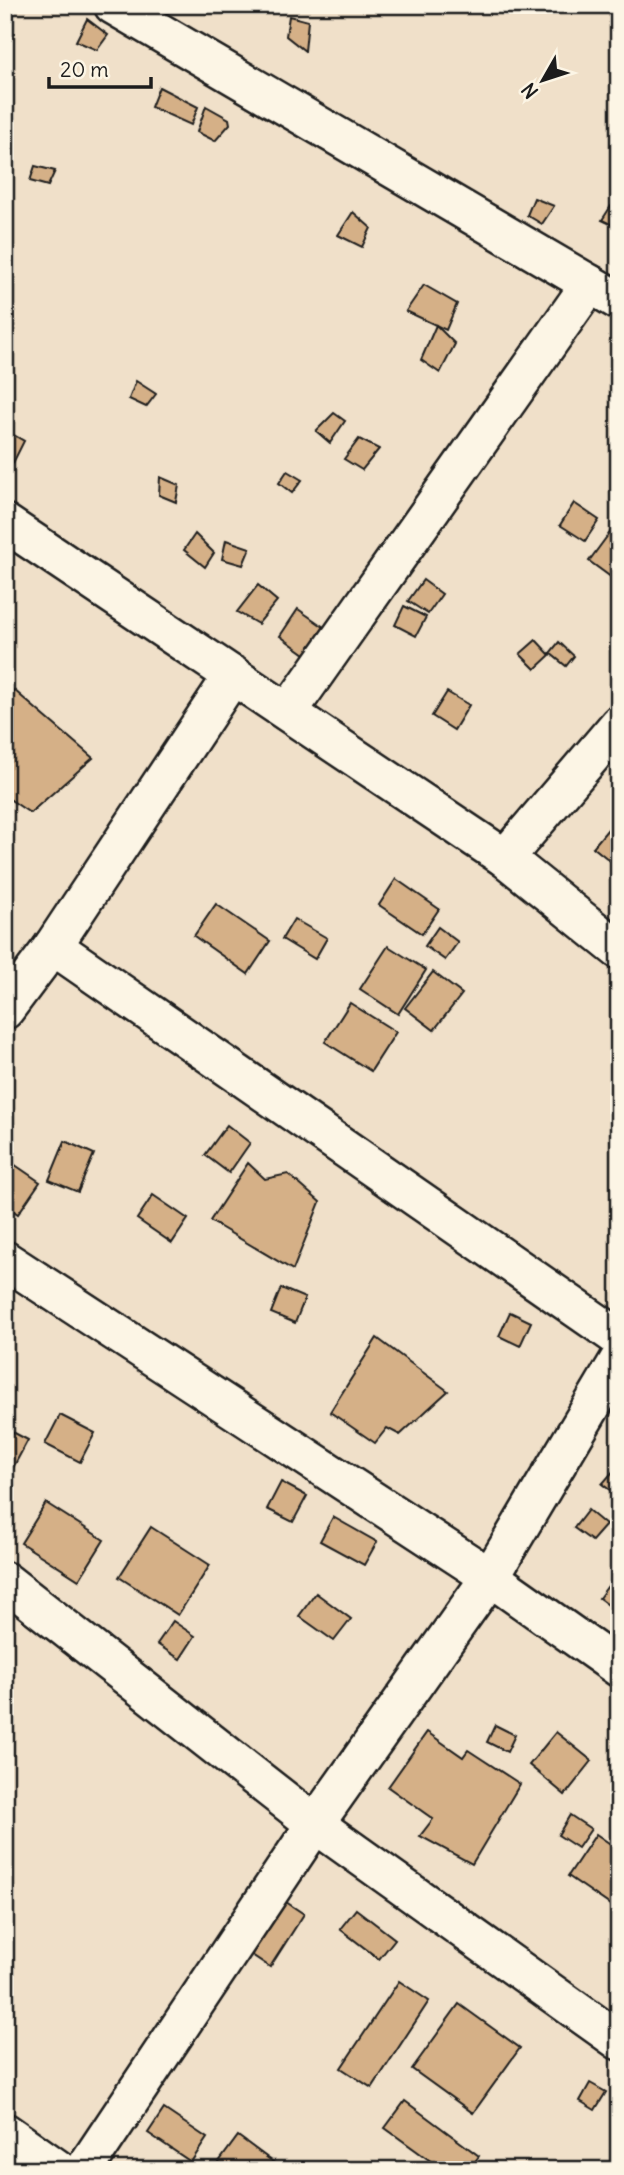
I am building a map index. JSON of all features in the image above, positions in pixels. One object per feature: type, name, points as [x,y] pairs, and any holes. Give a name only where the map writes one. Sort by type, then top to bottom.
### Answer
[{"type":"street","points":[[113,5],[605,293],[288,712]]},
{"type":"street","points":[[5,523],[505,858],[619,950]]},
{"type":"street","points":[[5,1010],[54,946],[233,675]]},
{"type":"street","points":[[505,858],[619,724]]},
{"type":"street","points":[[54,946],[619,1338]]},
{"type":"street","points":[[5,1260],[489,1577],[619,1668]]},
{"type":"street","points":[[84,2170],[315,1824],[489,1577],[619,1360]]},
{"type":"street","points":[[5,1581],[315,1824],[619,2041]]},
{"type":"street","points":[[5,2132],[59,2170]]},
{"type":"building","points":[[289,16],[308,21],[305,51],[286,36]]},
{"type":"building","points":[[87,19],[108,35],[97,50],[76,41]]},
{"type":"building","points":[[159,87],[198,107],[191,125],[151,107]]},
{"type":"building","points":[[206,106],[229,119],[230,124],[215,141],[197,132]]},
{"type":"building","points":[[35,166],[55,171],[48,186],[30,181]]},
{"type":"building","points":[[534,198],[554,206],[542,224],[527,215]]},
{"type":"building","points":[[611,206],[619,211],[619,222],[615,226],[602,220]]},
{"type":"building","points":[[353,212],[371,228],[362,247],[338,235]]},
{"type":"building","points":[[424,285],[457,304],[446,330],[406,311]]},
{"type":"building","points":[[436,325],[455,344],[440,373],[421,360]]},
{"type":"building","points":[[136,381],[156,394],[146,407],[129,399]]},
{"type":"building","points":[[334,413],[345,421],[330,443],[316,431]]},
{"type":"building","points":[[5,430],[24,441],[11,467],[5,464]]},
{"type":"building","points":[[359,439],[379,449],[362,470],[344,459]]},
{"type":"building","points":[[287,471],[302,480],[292,493],[279,483]]},
{"type":"building","points":[[160,477],[179,485],[176,502],[159,495]]},
{"type":"building","points":[[574,503],[599,520],[585,541],[560,525]]},
{"type":"building","points":[[614,527],[619,530],[619,583],[589,561]]},
{"type":"building","points":[[195,534],[214,553],[205,567],[184,550]]},
{"type":"building","points":[[226,540],[250,548],[243,565],[222,559]]},
{"type":"building","points":[[423,580],[442,594],[428,614],[408,601]]},
{"type":"building","points":[[258,585],[277,601],[258,624],[237,612]]},
{"type":"building","points":[[404,606],[426,617],[416,636],[395,625]]},
{"type":"building","points":[[298,609],[331,632],[312,659],[280,636]]},
{"type":"building","points":[[536,640],[550,655],[535,669],[520,654]]},
{"type":"building","points":[[559,642],[574,656],[566,666],[550,653]]},
{"type":"building","points":[[14,690],[93,758],[30,813],[5,796],[5,707]]},
{"type":"building","points":[[447,692],[469,705],[454,730],[432,716]]},
{"type":"building","points":[[608,829],[619,838],[619,868],[593,847]]},
{"type":"building","points":[[396,879],[439,909],[422,934],[379,905]]},
{"type":"building","points":[[216,904],[270,941],[248,974],[194,936]]},
{"type":"building","points":[[294,919],[327,938],[315,959],[282,939]]},
{"type":"building","points":[[438,927],[458,942],[445,960],[425,946]]},
{"type":"building","points":[[388,946],[426,970],[398,1014],[360,989]]},
{"type":"building","points":[[433,972],[462,994],[434,1030],[405,1008]]},
{"type":"building","points":[[350,1003],[396,1032],[371,1071],[325,1042]]},
{"type":"building","points":[[227,1125],[250,1143],[229,1173],[205,1155]]},
{"type":"building","points":[[65,1141],[94,1154],[78,1192],[49,1180]]},
{"type":"building","points":[[5,1158],[40,1182],[18,1214],[5,1205]]},
{"type":"building","points":[[248,1163],[265,1179],[288,1174],[320,1202],[293,1270],[210,1221]]},
{"type":"building","points":[[153,1195],[188,1219],[172,1243],[137,1219]]},
{"type":"building","points":[[281,1288],[305,1298],[295,1323],[271,1313]]},
{"type":"building","points":[[510,1312],[531,1322],[520,1346],[499,1336]]},
{"type":"building","points":[[377,1338],[448,1391],[400,1435],[387,1428],[375,1443],[330,1412]]},
{"type":"building","points":[[60,1415],[95,1433],[80,1462],[45,1444]]},
{"type":"building","points":[[5,1428],[28,1440],[8,1477],[5,1476]]},
{"type":"building","points":[[616,1468],[619,1471],[619,1497],[602,1484]]},
{"type":"building","points":[[281,1482],[307,1496],[293,1522],[267,1509]]},
{"type":"building","points":[[46,1503],[104,1540],[79,1580],[21,1543]]},
{"type":"building","points":[[588,1510],[606,1525],[592,1541],[574,1528]]},
{"type":"building","points":[[333,1517],[377,1542],[364,1565],[320,1541]]},
{"type":"building","points":[[151,1527],[210,1565],[178,1615],[119,1577]]},
{"type":"building","points":[[619,1571],[619,1613],[599,1598]]},
{"type":"building","points":[[316,1593],[351,1619],[334,1641],[299,1616]]},
{"type":"building","points":[[173,1621],[195,1636],[180,1659],[157,1644]]},
{"type":"building","points":[[495,1725],[515,1735],[507,1752],[487,1742]]},
{"type":"building","points":[[427,1732],[463,1757],[468,1750],[520,1784],[472,1864],[420,1836],[433,1819],[388,1787]]},
{"type":"building","points":[[556,1732],[592,1761],[565,1795],[529,1765]]},
{"type":"building","points":[[570,1815],[591,1829],[578,1848],[558,1835]]},
{"type":"building","points":[[596,1834],[619,1850],[619,1911],[568,1876]]},
{"type":"building","points":[[280,1898],[304,1914],[270,1967],[246,1951]]},
{"type":"building","points":[[356,1909],[395,1939],[379,1959],[340,1929]]},
{"type":"building","points":[[399,1981],[429,2001],[372,2088],[341,2068]]},
{"type":"building","points":[[459,2004],[520,2048],[473,2113],[412,2069]]},
{"type":"building","points":[[590,2083],[606,2092],[595,2110],[580,2101]]},
{"type":"building","points":[[405,2101],[479,2156],[469,2170],[443,2170],[385,2128]]},
{"type":"building","points":[[164,2109],[207,2138],[191,2162],[148,2133]]},
{"type":"building","points":[[238,2136],[284,2170],[213,2170]]}]
